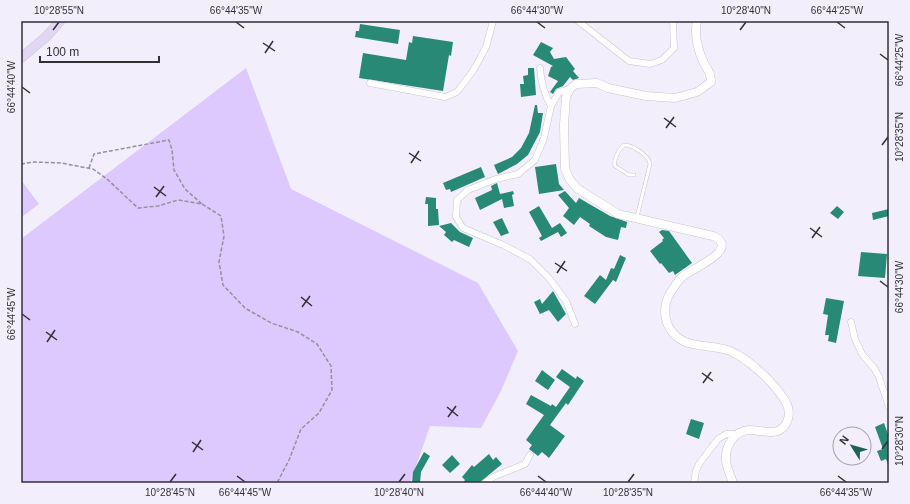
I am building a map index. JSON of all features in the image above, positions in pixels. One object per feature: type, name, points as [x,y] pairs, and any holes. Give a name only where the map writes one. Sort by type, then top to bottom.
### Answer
[{"type":"main road","points":[[21,58],[46,36],[60,21]]},
{"type":"street","points":[[370,83],[445,97],[457,92],[486,47],[493,21]]},
{"type":"street","points":[[578,21],[629,61],[650,64],[662,60],[674,48],[673,21]]},
{"type":"street","points":[[575,324],[566,301],[549,278],[530,259],[503,245],[463,228],[456,217],[456,200],[468,190],[496,179],[518,174],[535,160],[544,138],[551,106],[559,92],[576,84],[597,83],[608,88],[646,96],[675,98],[698,92],[711,82],[711,74],[700,53],[696,38],[697,21]]},
{"type":"street","points":[[540,68],[540,82],[544,94],[551,106]]},
{"type":"street","points":[[570,88],[566,97],[564,125],[564,169],[570,180],[578,189],[618,214],[712,236],[721,242],[721,248],[716,255],[682,277],[672,289],[665,304],[665,317],[669,328],[679,339],[687,343],[695,346],[721,348],[742,358],[769,381],[785,401],[789,413],[786,423],[779,430],[772,432],[748,430],[735,434],[726,434],[718,438],[699,464],[694,483]]},
{"type":"street","points":[[851,322],[855,339],[862,354],[874,368],[879,377],[889,407]]},
{"type":"street","points":[[733,483],[726,462],[727,450],[735,434]]},
{"type":"street","points":[[485,483],[493,477],[525,464],[530,455]]},
{"type":"lane","points":[[634,175],[630,175],[615,166],[614,162],[621,147],[624,145],[627,145],[650,160],[637,218]]},
{"type":"path","points":[[89,168],[94,154],[169,140],[172,150],[174,170],[185,189],[202,204],[221,216],[224,236],[219,262],[223,285],[245,308],[271,323],[298,332],[317,344],[332,366],[332,390],[319,413],[301,429],[289,460],[277,483]]},
{"type":"path","points":[[21,164],[34,162],[93,169],[107,179],[138,208],[158,206],[178,200],[202,204]]},
{"type":"shaded area","points":[[246,68],[291,189],[478,283],[518,351],[501,391],[481,428],[430,426],[410,483],[21,483],[21,239]]},
{"type":"shaded area","points":[[21,180],[39,204],[23,216],[21,214]]},
{"type":"building","points":[[360,24],[400,30],[398,44],[355,37],[356,31],[359,31]]},
{"type":"building","points":[[413,36],[453,42],[451,56],[449,55],[443,91],[359,78],[363,53],[406,60],[409,42],[412,43]]},
{"type":"building","points":[[541,42],[553,48],[550,52],[554,59],[566,57],[575,69],[573,71],[579,78],[573,80],[570,77],[563,86],[556,89],[553,94],[550,92],[558,81],[548,76],[551,67],[553,66],[533,55]]},
{"type":"building","points":[[528,68],[534,68],[536,95],[521,97],[520,84],[524,84],[523,76],[528,75]]},
{"type":"building","points":[[535,105],[537,105],[538,113],[543,113],[540,132],[528,155],[517,164],[498,174],[494,165],[512,157],[521,148],[529,133]]},
{"type":"building","points":[[556,164],[559,184],[564,190],[539,194],[535,167]]},
{"type":"building","points":[[481,167],[485,177],[451,192],[450,189],[446,190],[443,183]]},
{"type":"building","points":[[497,183],[500,194],[513,191],[514,194],[512,195],[514,206],[504,208],[502,199],[480,210],[475,198],[492,190],[491,186]]},
{"type":"building","points":[[565,191],[576,203],[579,198],[610,216],[627,222],[626,228],[621,227],[618,240],[606,237],[589,226],[590,224],[580,217],[574,225],[563,216],[569,208],[558,195]]},
{"type":"building","points":[[426,197],[436,198],[436,209],[438,209],[439,225],[428,226],[428,204],[425,204]]},
{"type":"building","points":[[539,206],[552,228],[560,223],[567,233],[561,237],[558,232],[541,241],[539,238],[542,236],[529,212]]},
{"type":"building","points":[[837,206],[844,212],[838,219],[830,213]]},
{"type":"building","points":[[889,209],[889,216],[873,220],[872,213]]},
{"type":"building","points":[[502,218],[509,233],[501,236],[493,222]]},
{"type":"building","points":[[451,223],[460,232],[473,238],[469,247],[454,240],[452,242],[444,235],[446,232],[439,226]]},
{"type":"building","points":[[662,230],[669,231],[692,263],[675,275],[673,271],[669,273],[650,251],[663,241],[662,240],[664,238],[659,232]]},
{"type":"building","points":[[861,252],[887,254],[885,278],[858,276]]},
{"type":"building","points":[[620,255],[626,258],[616,282],[613,280],[595,304],[584,296],[600,275],[606,280],[611,268],[614,269]]},
{"type":"building","points":[[553,291],[566,314],[558,322],[549,310],[540,314],[534,302],[540,299],[542,304]]},
{"type":"building","points":[[826,298],[844,301],[836,343],[828,341],[829,335],[825,335],[828,315],[823,314]]},
{"type":"building","points":[[562,369],[576,379],[577,376],[584,381],[568,405],[566,403],[550,425],[565,436],[549,458],[542,452],[538,456],[529,449],[532,445],[526,440],[544,415],[526,404],[531,395],[551,406],[552,404],[556,407],[570,387],[556,377]]},
{"type":"building","points":[[542,370],[555,380],[548,390],[535,381]]},
{"type":"building","points":[[691,419],[704,423],[699,439],[686,434]]},
{"type":"building","points":[[884,423],[889,437],[888,464],[886,459],[881,461],[877,451],[883,449],[875,427]]},
{"type":"building","points":[[424,452],[430,456],[421,472],[420,483],[412,483],[413,472]]},
{"type":"building","points":[[489,454],[493,460],[496,457],[502,464],[479,483],[463,483],[465,480],[462,477],[472,465],[474,467]]},
{"type":"building","points":[[452,455],[460,464],[450,473],[442,465]]}]
